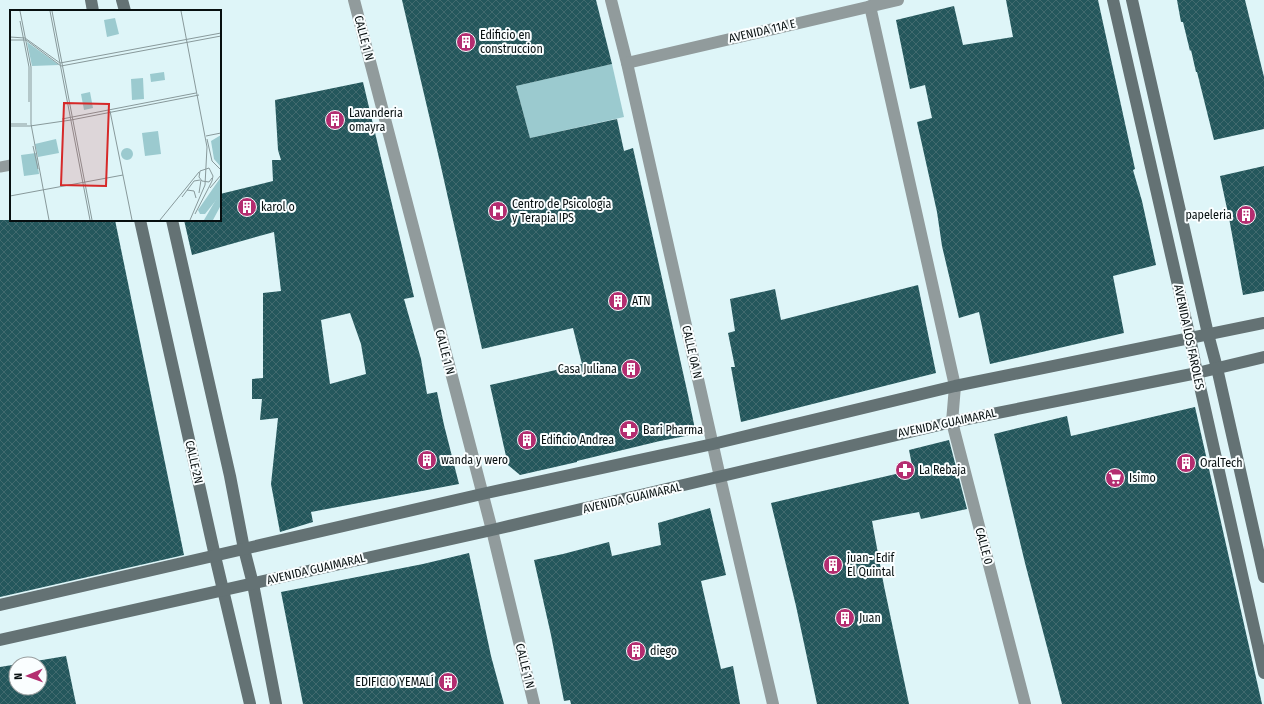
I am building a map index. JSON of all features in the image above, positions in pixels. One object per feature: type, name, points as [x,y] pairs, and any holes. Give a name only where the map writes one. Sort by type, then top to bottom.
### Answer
[{"type":"street","points":[[91,0],[93,10]]},
{"type":"street","points":[[122,0],[125,10]]},
{"type":"street","name":"CALLE 1 N","points":[[354,0],[492,530],[534,704]]},
{"type":"street","name":"CALLE 0A N","points":[[611,0],[627,63],[720,477],[773,704]]},
{"type":"street","name":"AVENIDA 11A E","points":[[627,63],[898,0]]},
{"type":"street","name":"AVENIDA LOS FAROLES","points":[[1113,0],[1264,673]]},
{"type":"street","name":"AVENIDA LOS FAROLES","points":[[1132,0],[1264,577]]},
{"type":"street","name":"CALLE 0","points":[[870,6],[955,386],[952,422],[1026,704]]},
{"type":"street","name":"CALLE 2N","points":[[140,221],[215,556],[250,704]]},
{"type":"street","points":[[172,221],[230,476],[276,704]]},
{"type":"street","points":[[0,605],[482,494],[713,444],[955,386],[1264,323]]},
{"type":"street","name":"AVENIDA GUAIMARAL","points":[[0,640],[492,530],[720,477],[826,450],[952,422],[1197,373],[1264,358]]},
{"type":"lane","points":[[0,167],[10,165]]},
{"type":"shaded area","points":[[612,64],[624,117],[530,138],[516,86]]},
{"type":"building","points":[[402,0],[596,0],[612,64],[516,86],[530,138],[617,119],[624,151],[633,148],[696,434],[660,441],[520,475],[508,465],[490,385],[582,364],[573,328],[482,349]]},
{"type":"building","points":[[1006,0],[1098,0],[1135,169],[1133,170],[1142,201],[1156,265],[1113,276],[1124,333],[990,364],[979,312],[959,318],[942,246],[937,212],[917,122],[932,118],[925,85],[910,89],[896,20],[954,6],[963,45],[1013,37]]},
{"type":"building","points":[[1177,0],[1245,0],[1264,77],[1264,129],[1214,140],[1191,50],[1190,51],[1183,22],[1181,22]]},
{"type":"building","points":[[363,82],[414,297],[404,299],[421,359],[427,394],[437,392],[459,484],[311,512],[313,522],[280,532],[271,484],[278,418],[260,420],[262,399],[252,399],[252,379],[263,378],[263,293],[281,291],[274,232],[192,255],[184,221],[221,221],[221,194],[273,181],[272,160],[281,160],[278,150],[275,100]],"holes":[[[350,313],[361,344],[366,374],[330,384],[321,320]]]},
{"type":"building","points":[[1264,166],[1264,291],[1243,295],[1220,176]]},
{"type":"building","points":[[0,220],[115,221],[184,555],[0,597]]},
{"type":"building","points":[[918,285],[936,373],[741,422],[731,367],[735,367],[728,333],[735,331],[730,299],[775,289],[781,320]]},
{"type":"building","points":[[1195,407],[1262,704],[1062,704],[1025,563],[994,434],[1067,416],[1071,436]]},
{"type":"building","points":[[949,440],[967,509],[921,519],[919,512],[872,521],[909,704],[817,704],[796,606],[771,503],[913,470],[909,450]]},
{"type":"building","points":[[710,508],[726,575],[701,581],[721,669],[733,666],[740,704],[571,704],[570,700],[564,701],[534,560],[609,542],[612,556],[661,545],[658,523]]},
{"type":"building","points":[[469,553],[491,656],[504,704],[303,704],[281,592],[423,564]]},
{"type":"building","points":[[66,656],[76,704],[0,704],[0,667],[8,666],[8,696],[48,696],[48,659]]},
{"type":"place","name":"Edificio en construccion","points":[[466,42]]},
{"type":"place","name":"Lavanderia omayra","points":[[335,120]]},
{"type":"place","name":"karol o","points":[[247,207]]},
{"type":"place","name":"Centro de Psicologia y Terapia IPS","points":[[498,211]]},
{"type":"place","name":"papeleria","points":[[1246,215]]},
{"type":"place","name":"ATN","points":[[618,301]]},
{"type":"place","name":"Casa Juliana","points":[[631,369]]},
{"type":"place","name":"Bari Pharma","points":[[629,430]]},
{"type":"place","name":"Edificio Andrea","points":[[527,440]]},
{"type":"place","name":"wanda y wero","points":[[427,460]]},
{"type":"place","name":"OralTech","points":[[1186,463]]},
{"type":"place","name":"La Rebaja","points":[[905,470]]},
{"type":"place","name":"Isimo","points":[[1115,478]]},
{"type":"place","name":"juan- Edif El Quintal","points":[[833,565]]},
{"type":"place","name":"Juan","points":[[845,618]]},
{"type":"place","name":"diego","points":[[636,651]]},
{"type":"place","name":"EDIFICIO YEMALÍ","points":[[448,682]]}]
